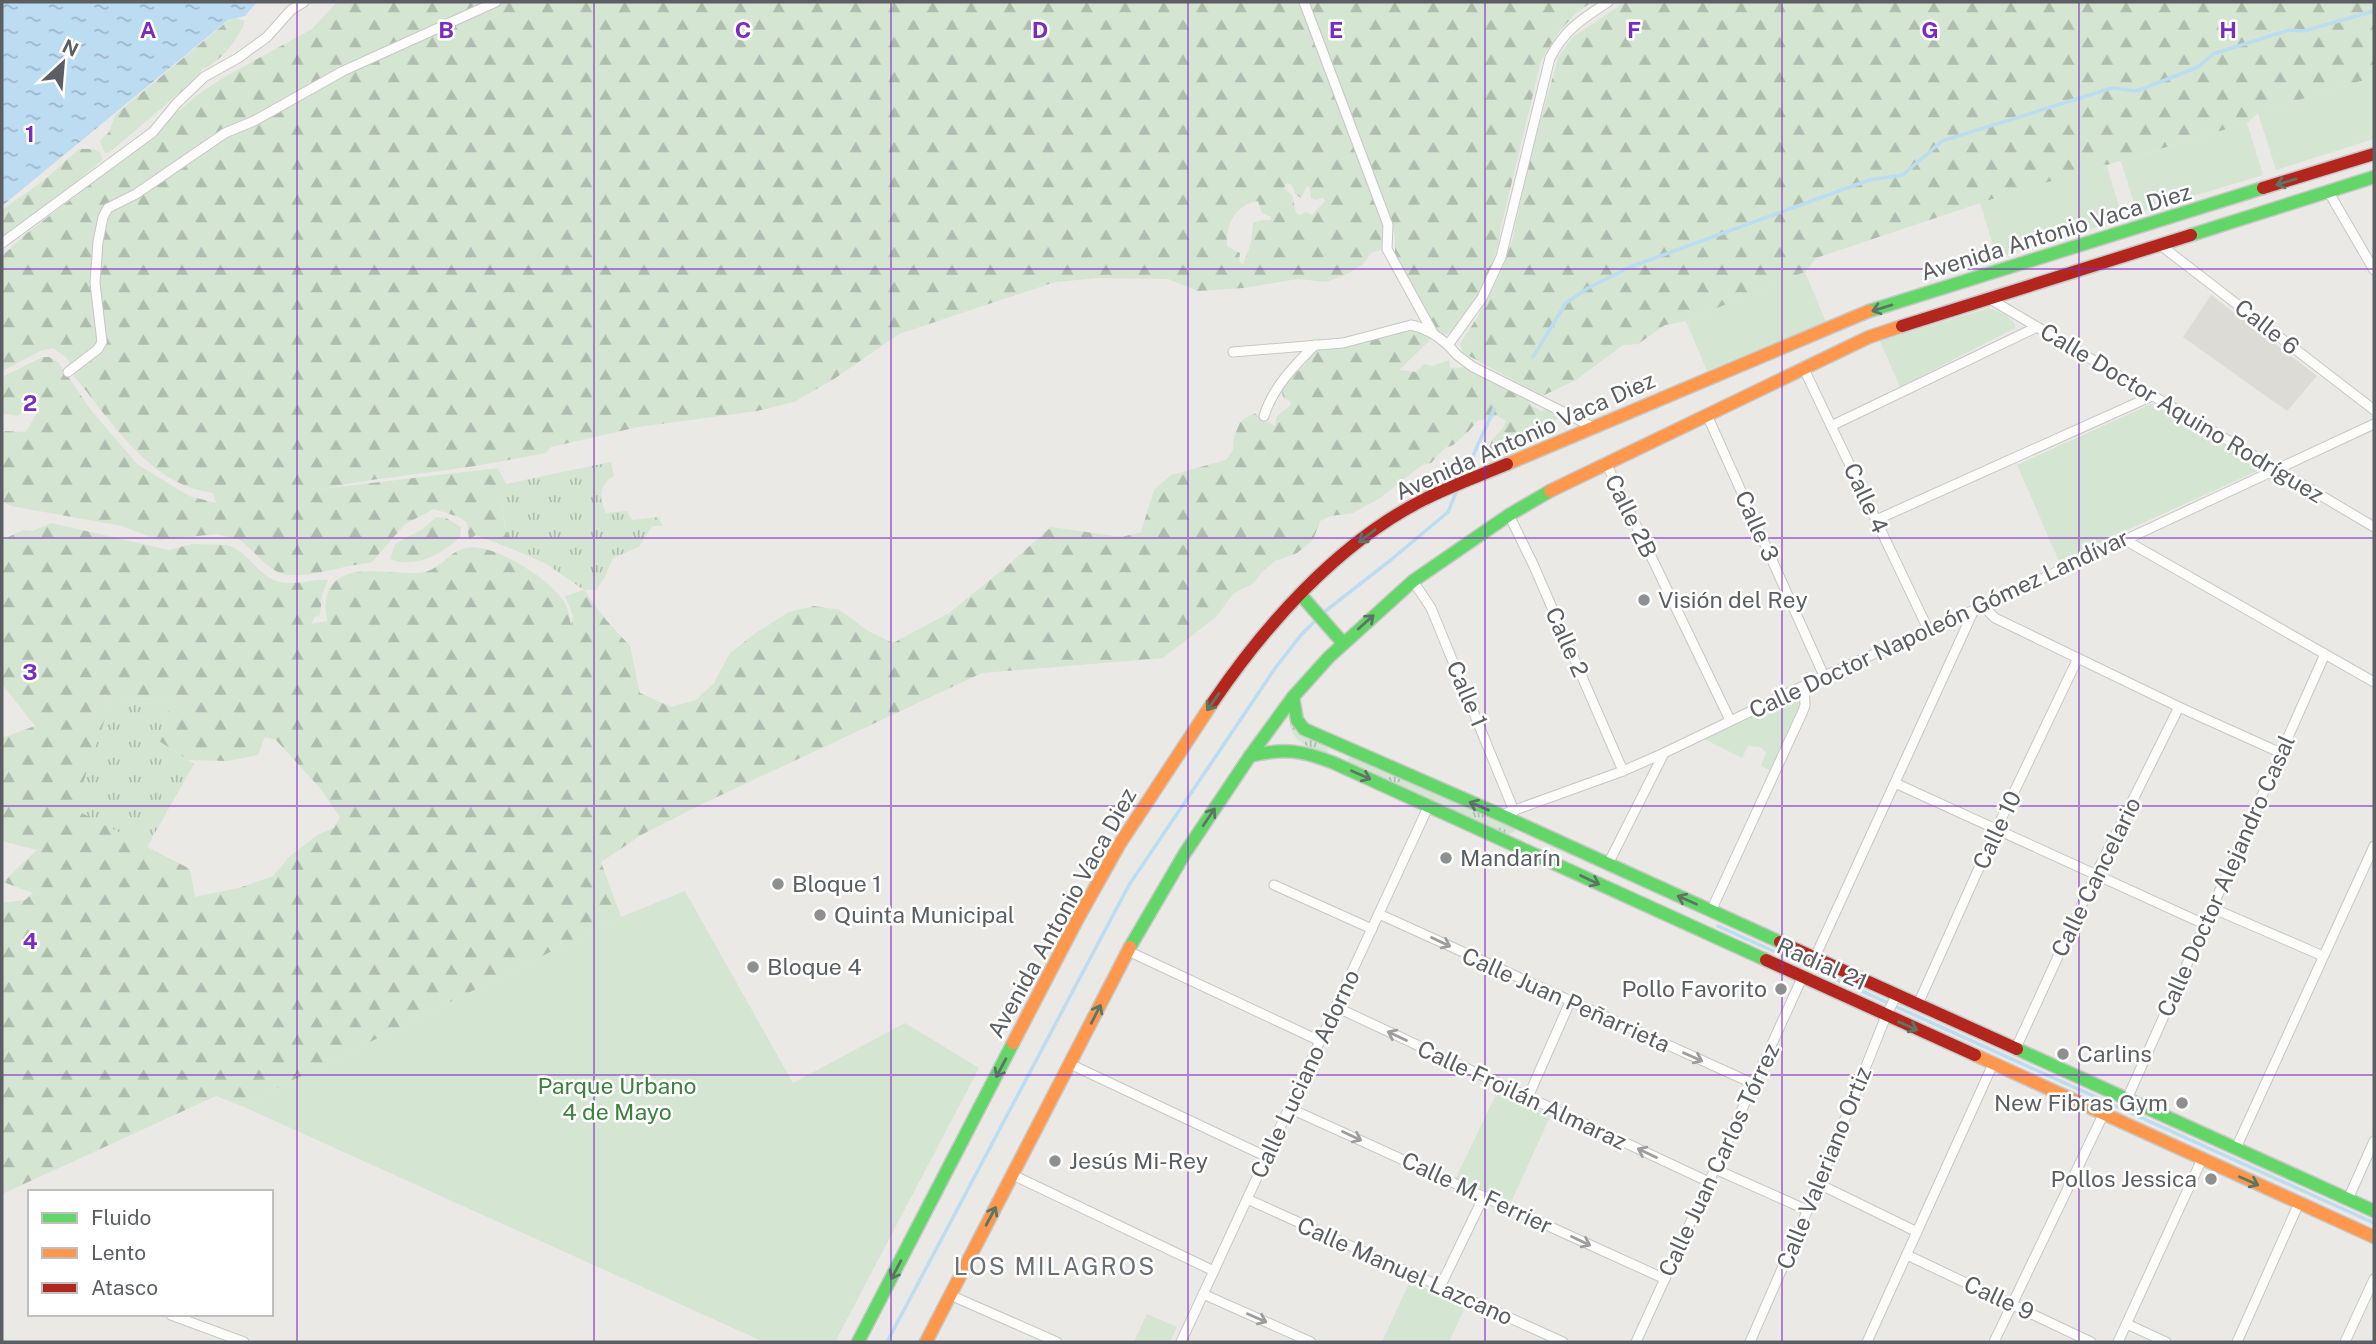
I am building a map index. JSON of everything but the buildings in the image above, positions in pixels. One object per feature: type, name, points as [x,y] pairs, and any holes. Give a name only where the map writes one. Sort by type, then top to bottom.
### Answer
[{"type":"main road","points":[[2328,191],[2324,181],[2326,175],[2374,156]]},
{"type":"main road","name":"Avenida Antonio Vaca Diez","points":[[858,1342],[1077,920],[1119,845],[1216,698],[1257,642],[1303,598],[1340,557],[1383,523],[1424,499],[1495,467],[1864,313],[2374,156]]},
{"type":"main road","name":"Avenida Antonio Vaca Diez","points":[[926,1342],[1128,951],[1185,853],[1293,697],[1343,643],[1413,581],[1509,515],[1606,463],[1869,337],[2374,177]]},
{"type":"main road","points":[[1303,598],[1343,643]]},
{"type":"main road","name":"Radial 21","points":[[1293,697],[1297,720],[1304,729],[1711,911],[1802,978],[1888,1013],[2103,1115],[2236,1148],[2348,1199],[2371,1223]]},
{"type":"main road","points":[[1334,763],[1342,747]]},
{"type":"main road","name":"Radial 21","points":[[1250,756],[1282,749],[1301,750],[1760,946],[1815,957],[1896,997],[1918,1004],[2127,1099],[2202,1159],[2299,1203],[2371,1223]]},
{"type":"street","points":[[2,243],[153,132],[176,104],[204,77],[267,37],[291,10],[304,2]]},
{"type":"street","points":[[68,372],[98,349],[102,342],[96,283],[98,242],[103,217],[108,208],[136,194],[225,133],[254,121],[342,71],[496,2]]},
{"type":"street","points":[[1304,2],[1388,225],[1387,250],[1433,333]]},
{"type":"street","points":[[1448,345],[1482,298],[1501,257],[1550,58],[1573,24],[1608,2]]},
{"type":"street","points":[[2328,191],[2374,270]]},
{"type":"street","name":"Calle 6","points":[[2159,244],[2374,410]]},
{"type":"street","name":"Calle Doctor Aquino Rodríguez","points":[[1990,299],[2374,527]]},
{"type":"street","points":[[1233,352],[1343,343],[1411,326],[1421,327],[1433,333],[1474,367],[1593,427]]},
{"type":"street","points":[[1832,426],[2037,327]]},
{"type":"street","points":[[1264,416],[1279,384],[1315,345]]},
{"type":"street","name":"Calle 4","points":[[1803,367],[1928,629]]},
{"type":"street","points":[[1876,520],[2152,396]]},
{"type":"street","name":"Calle 3","points":[[1707,415],[1824,676]]},
{"type":"street","name":"Calle Doctor Napoleón Gómez Landívar","points":[[1501,815],[1623,771],[1664,753],[1824,676],[1978,608],[2374,424]]},
{"type":"street","name":"Calle 2B","points":[[1606,463],[1730,720]]},
{"type":"street","name":"Calle 2","points":[[1509,515],[1623,771]]},
{"type":"street","points":[[2125,540],[2374,682]]},
{"type":"street","name":"Calle 1","points":[[1413,581],[1431,608],[1514,811]]},
{"type":"street","points":[[1815,957],[1978,608],[2179,707],[2281,753]]},
{"type":"street","name":"Calle Doctor Alejandro Casal","points":[[2127,1099],[2325,654]]},
{"type":"street","name":"Calle 10","points":[[1918,1004],[1996,830],[2078,658]]},
{"type":"street","points":[[1711,911],[1805,705],[1804,686]]},
{"type":"street","name":"Calle Cancelario","points":[[2016,1048],[2095,876],[2179,707]]},
{"type":"street","points":[[1608,864],[1664,753]]},
{"type":"street","points":[[1895,783],[2204,925]]},
{"type":"street","name":"Calle Luciano Adorno","points":[[1181,1342],[1429,805]]},
{"type":"street","points":[[2236,1148],[2374,846]]},
{"type":"street","points":[[1274,885],[1372,929]]},
{"type":"street","points":[[2212,908],[2323,956]]},
{"type":"street","name":"Calle Juan Peñarrieta","points":[[1379,914],[1754,1084]]},
{"type":"street","points":[[1128,951],[1320,1041]]},
{"type":"street","name":"Calle Juan Carlos Tórrez","points":[[1636,1342],[1802,978]]},
{"type":"street","name":"Calle Valeriano Ortiz","points":[[1750,1342],[1896,997]]},
{"type":"street","points":[[1528,1097],[1570,1002]]},
{"type":"street","name":"Calle Froilán Almaraz","points":[[1336,1007],[1709,1182]]},
{"type":"street","points":[[1070,1064],[1267,1157]]},
{"type":"street","points":[[1867,1342],[1993,1064]]},
{"type":"street","name":"Calle M. Ferrier","points":[[1290,1108],[1665,1279]]},
{"type":"street","points":[[1994,1342],[2103,1115]]},
{"type":"street","points":[[2348,1199],[2374,1141]]},
{"type":"street","points":[[2118,1342],[2202,1159]]},
{"type":"street","points":[[1715,1169],[1807,1210]]},
{"type":"street","points":[[1013,1175],[1214,1271]]},
{"type":"street","points":[[1819,1184],[1917,1232]]},
{"type":"street","points":[[1440,1287],[1484,1196]]},
{"type":"street","name":"Calle Manuel Lazcano","points":[[1247,1199],[1563,1342]]},
{"type":"street","points":[[2237,1342],[2299,1203]]},
{"type":"street","name":"Calle 9","points":[[1907,1255],[2091,1342]]},
{"type":"street","points":[[2345,1342],[2374,1279]]},
{"type":"street","points":[[950,1294],[1057,1342]]},
{"type":"street","points":[[1203,1294],[1311,1342]]},
{"type":"street","points":[[174,1316],[244,1342]]},
{"type":"street","points":[[2127,1324],[2165,1342]]},
{"type":"shaded area","points":[[2211,295],[2317,376],[2287,411],[2183,337]]},
{"type":"green space","points":[[337,2],[488,2],[411,35],[319,81],[122,199],[99,225],[99,343],[72,367],[66,357],[53,348],[40,351],[2,371],[2,256],[77,195],[156,121],[180,110],[221,79],[312,29]]},
{"type":"green space","points":[[505,2],[1302,2],[1386,224],[1383,250],[1372,252],[1362,265],[1326,282],[1298,279],[1243,288],[1198,291],[1168,279],[1099,278],[1055,282],[899,334],[834,379],[794,402],[757,411],[638,427],[551,447],[546,453],[504,461],[321,489],[498,468],[506,484],[503,501],[506,528],[517,551],[476,535],[469,539],[467,523],[459,517],[434,509],[405,524],[371,563],[310,574],[287,575],[268,565],[240,540],[217,534],[159,540],[122,526],[11,506],[2,501],[2,436],[5,431],[26,432],[37,413],[25,410],[17,416],[2,413],[2,377],[43,357],[49,357],[58,362],[91,410],[137,464],[189,496],[216,503],[213,493],[190,488],[151,464],[118,431],[74,376],[75,372],[103,352],[106,345],[100,277],[105,227],[111,211],[226,136],[352,71]],"holes":[[[1287,183],[1292,185],[1295,194],[1301,198],[1307,186],[1310,188],[1311,198],[1323,198],[1325,201],[1312,215],[1306,212],[1300,215],[1296,213],[1292,195],[1284,188]],[[1258,201],[1262,213],[1271,217],[1271,220],[1253,223],[1251,243],[1243,265],[1239,261],[1240,253],[1227,246],[1228,231],[1238,211]]]},
{"type":"green space","points":[[1309,2],[1592,2],[1576,13],[1558,33],[1541,61],[1488,275],[1481,292],[1462,322],[1441,336],[1395,253],[1395,235]]},
{"type":"green space","points":[[1625,2],[2374,2],[2374,77],[2258,113],[2247,123],[1980,203],[1816,258],[1805,272],[1686,321],[1665,325],[1638,344],[1623,345],[1576,380],[1542,396],[1462,352],[1460,344],[1499,276],[1512,241],[1531,154],[1559,55],[1573,37]]},
{"type":"green space","points":[[236,18],[245,21],[235,40],[216,61],[203,69],[191,88],[178,94],[110,152],[105,153],[100,141],[109,132],[115,115],[229,20]]},
{"type":"green space","points":[[2374,77],[2374,139],[2276,170],[2258,113]]},
{"type":"green space","points":[[2247,123],[2263,175],[2137,213],[2121,161]]},
{"type":"green space","points":[[79,149],[93,149],[101,153],[102,160],[2,245],[2,210],[43,181]]},
{"type":"green space","points":[[2106,164],[2123,219],[1997,258],[1980,203]]},
{"type":"green space","points":[[1805,272],[1826,322],[1707,371],[1686,321]]},
{"type":"green space","points":[[1989,308],[2006,315],[2015,324],[2015,328],[1900,387],[1880,341]]},
{"type":"green space","points":[[1418,331],[1430,337],[1429,341],[1399,370],[1416,372],[1424,364],[1432,366],[1449,360],[1450,368],[1468,367],[1527,399],[1541,411],[1549,408],[1563,416],[1539,433],[1523,437],[1508,453],[1491,461],[1486,455],[1492,440],[1506,421],[1496,415],[1492,419],[1478,420],[1431,463],[1422,465],[1380,498],[1353,513],[1331,516],[1320,521],[1313,540],[1297,553],[1275,561],[1254,583],[1233,594],[1216,617],[1163,658],[982,673],[704,803],[643,834],[601,862],[621,917],[242,1106],[216,1096],[2,1194],[2,903],[25,900],[33,893],[3,882],[37,850],[2,841],[2,738],[35,726],[2,684],[2,540],[23,530],[33,531],[51,523],[169,550],[192,544],[227,545],[277,581],[290,583],[328,580],[322,595],[320,615],[315,617],[311,624],[327,621],[326,600],[331,586],[341,577],[368,571],[425,572],[460,550],[490,550],[519,563],[556,591],[566,606],[571,625],[573,616],[565,596],[584,590],[630,646],[640,693],[671,707],[696,700],[714,683],[730,653],[789,612],[814,606],[840,610],[868,631],[893,643],[949,613],[1051,527],[1122,537],[1141,532],[1154,490],[1171,475],[1226,460],[1233,450],[1234,437],[1240,422],[1254,413],[1275,426],[1277,416],[1291,405],[1280,389],[1314,352],[1323,348],[1344,348]],"holes":[[[172,698],[159,741],[188,760],[227,761],[258,755],[265,737],[276,740],[319,787],[340,817],[334,828],[317,835],[289,857],[273,876],[239,888],[195,897],[190,869],[74,809],[112,699]]]},
{"type":"green space","points":[[2151,404],[2251,460],[2257,471],[2059,561],[2017,465]]},
{"type":"green space","points":[[611,462],[614,476],[605,483],[601,492],[606,513],[627,511],[632,520],[658,517],[663,526],[652,526],[639,547],[613,558],[596,590],[584,590],[545,563],[517,551],[509,541],[503,515],[503,492],[506,484]]},
{"type":"green space","points":[[436,517],[446,518],[461,527],[460,537],[428,558],[409,562],[390,559],[395,544],[423,529]]},
{"type":"green space","points":[[1793,697],[1803,703],[1772,771],[1761,766],[1766,752],[1760,747],[1748,746],[1742,758],[1704,739]]},
{"type":"green space","points":[[172,698],[159,741],[194,764],[147,847],[73,809],[112,699]]},
{"type":"green space","points":[[1291,715],[1302,734],[1327,746],[1328,752],[1324,754],[1311,748],[1294,736],[1290,723]]},
{"type":"green space","points":[[1349,757],[1514,828],[1515,831],[1505,836],[1346,763]]},
{"type":"green space","name":"Parque Urbano 4 de Mayo","points":[[685,891],[793,1083],[905,1023],[979,1068],[835,1342],[764,1342],[242,1106],[621,917]]},
{"type":"green space","points":[[1498,1090],[1551,1115],[1511,1202],[1456,1178]]},
{"type":"green space","points":[[1410,1281],[1465,1307],[1449,1342],[1382,1342]]},
{"type":"green space","points":[[1147,1314],[1177,1327],[1170,1342],[1134,1342]]},
{"type":"water","points":[[2,2],[257,2],[245,16],[228,20],[2,206]]},
{"type":"waterway","points":[[1533,357],[1566,303],[1588,288],[1630,267],[1869,180],[1903,175],[1942,141],[2112,88],[2137,91],[2198,67],[2213,54],[2289,30],[2304,31],[2374,11]]},
{"type":"waterway","points":[[1464,476],[1494,409]]},
{"type":"waterway","points":[[1323,613],[1448,512],[1456,493]]},
{"type":"waterway","points":[[887,1342],[1129,885],[1276,667],[1315,621]]},
{"type":"waterway","points":[[1718,926],[2374,1223]]},
{"type":"traffic: fast","points":[[2191,235],[2374,177]]},
{"type":"traffic: fast","points":[[1869,311],[2263,188]]},
{"type":"traffic: fast","points":[[1130,947],[1185,853],[1250,756],[1293,697],[1329,657],[1413,581],[1509,515],[1550,491]]},
{"type":"traffic: fast","points":[[1300,594],[1343,643]]},
{"type":"traffic: fast","points":[[1293,697],[1297,720],[1304,729],[1780,942]]},
{"type":"traffic: fast","points":[[1250,756],[1292,752],[1312,755],[1334,763],[1766,960]]},
{"type":"traffic: fast","points":[[858,1342],[1013,1043]]},
{"type":"traffic: fast","points":[[2017,1049],[2374,1211]]},
{"type":"traffic: slow","points":[[1507,464],[1869,311]]},
{"type":"traffic: slow","points":[[1550,491],[1869,337],[1902,326]]},
{"type":"traffic: slow","points":[[1013,1043],[1119,845],[1213,702]]},
{"type":"traffic: slow","points":[[926,1342],[1130,947]]},
{"type":"traffic: slow","points":[[1975,1055],[2374,1237]]},
{"type":"traffic: jam","points":[[2263,188],[2374,154]]},
{"type":"traffic: jam","points":[[1902,326],[2191,235]]},
{"type":"traffic: jam","points":[[1213,702],[1280,615],[1333,562],[1392,518],[1423,500],[1507,464]]},
{"type":"traffic: jam","points":[[1780,942],[2017,1049]]},
{"type":"traffic: jam","points":[[1766,960],[1975,1055]]},
{"type":"place","name":"Visión del Rey","points":[[1644,600]]},
{"type":"place","name":"Mandarín","points":[[1446,858]]},
{"type":"place","name":"Bloque 1","points":[[778,884]]},
{"type":"place","name":"Quinta Municipal","points":[[820,915]]},
{"type":"place","name":"Bloque 4","points":[[753,967]]},
{"type":"place","name":"Pollo Favorito","points":[[1781,989]]},
{"type":"place","name":"Carlins","points":[[2063,1054]]},
{"type":"place","name":"New Fibras Gym","points":[[2182,1103]]},
{"type":"place","name":"Jesús Mi-Rey","points":[[1055,1161]]},
{"type":"place","name":"Pollos Jessica","points":[[2211,1179]]},
{"type":"district","name":"LOS MILAGROS","points":[[1055,1267]]}]
